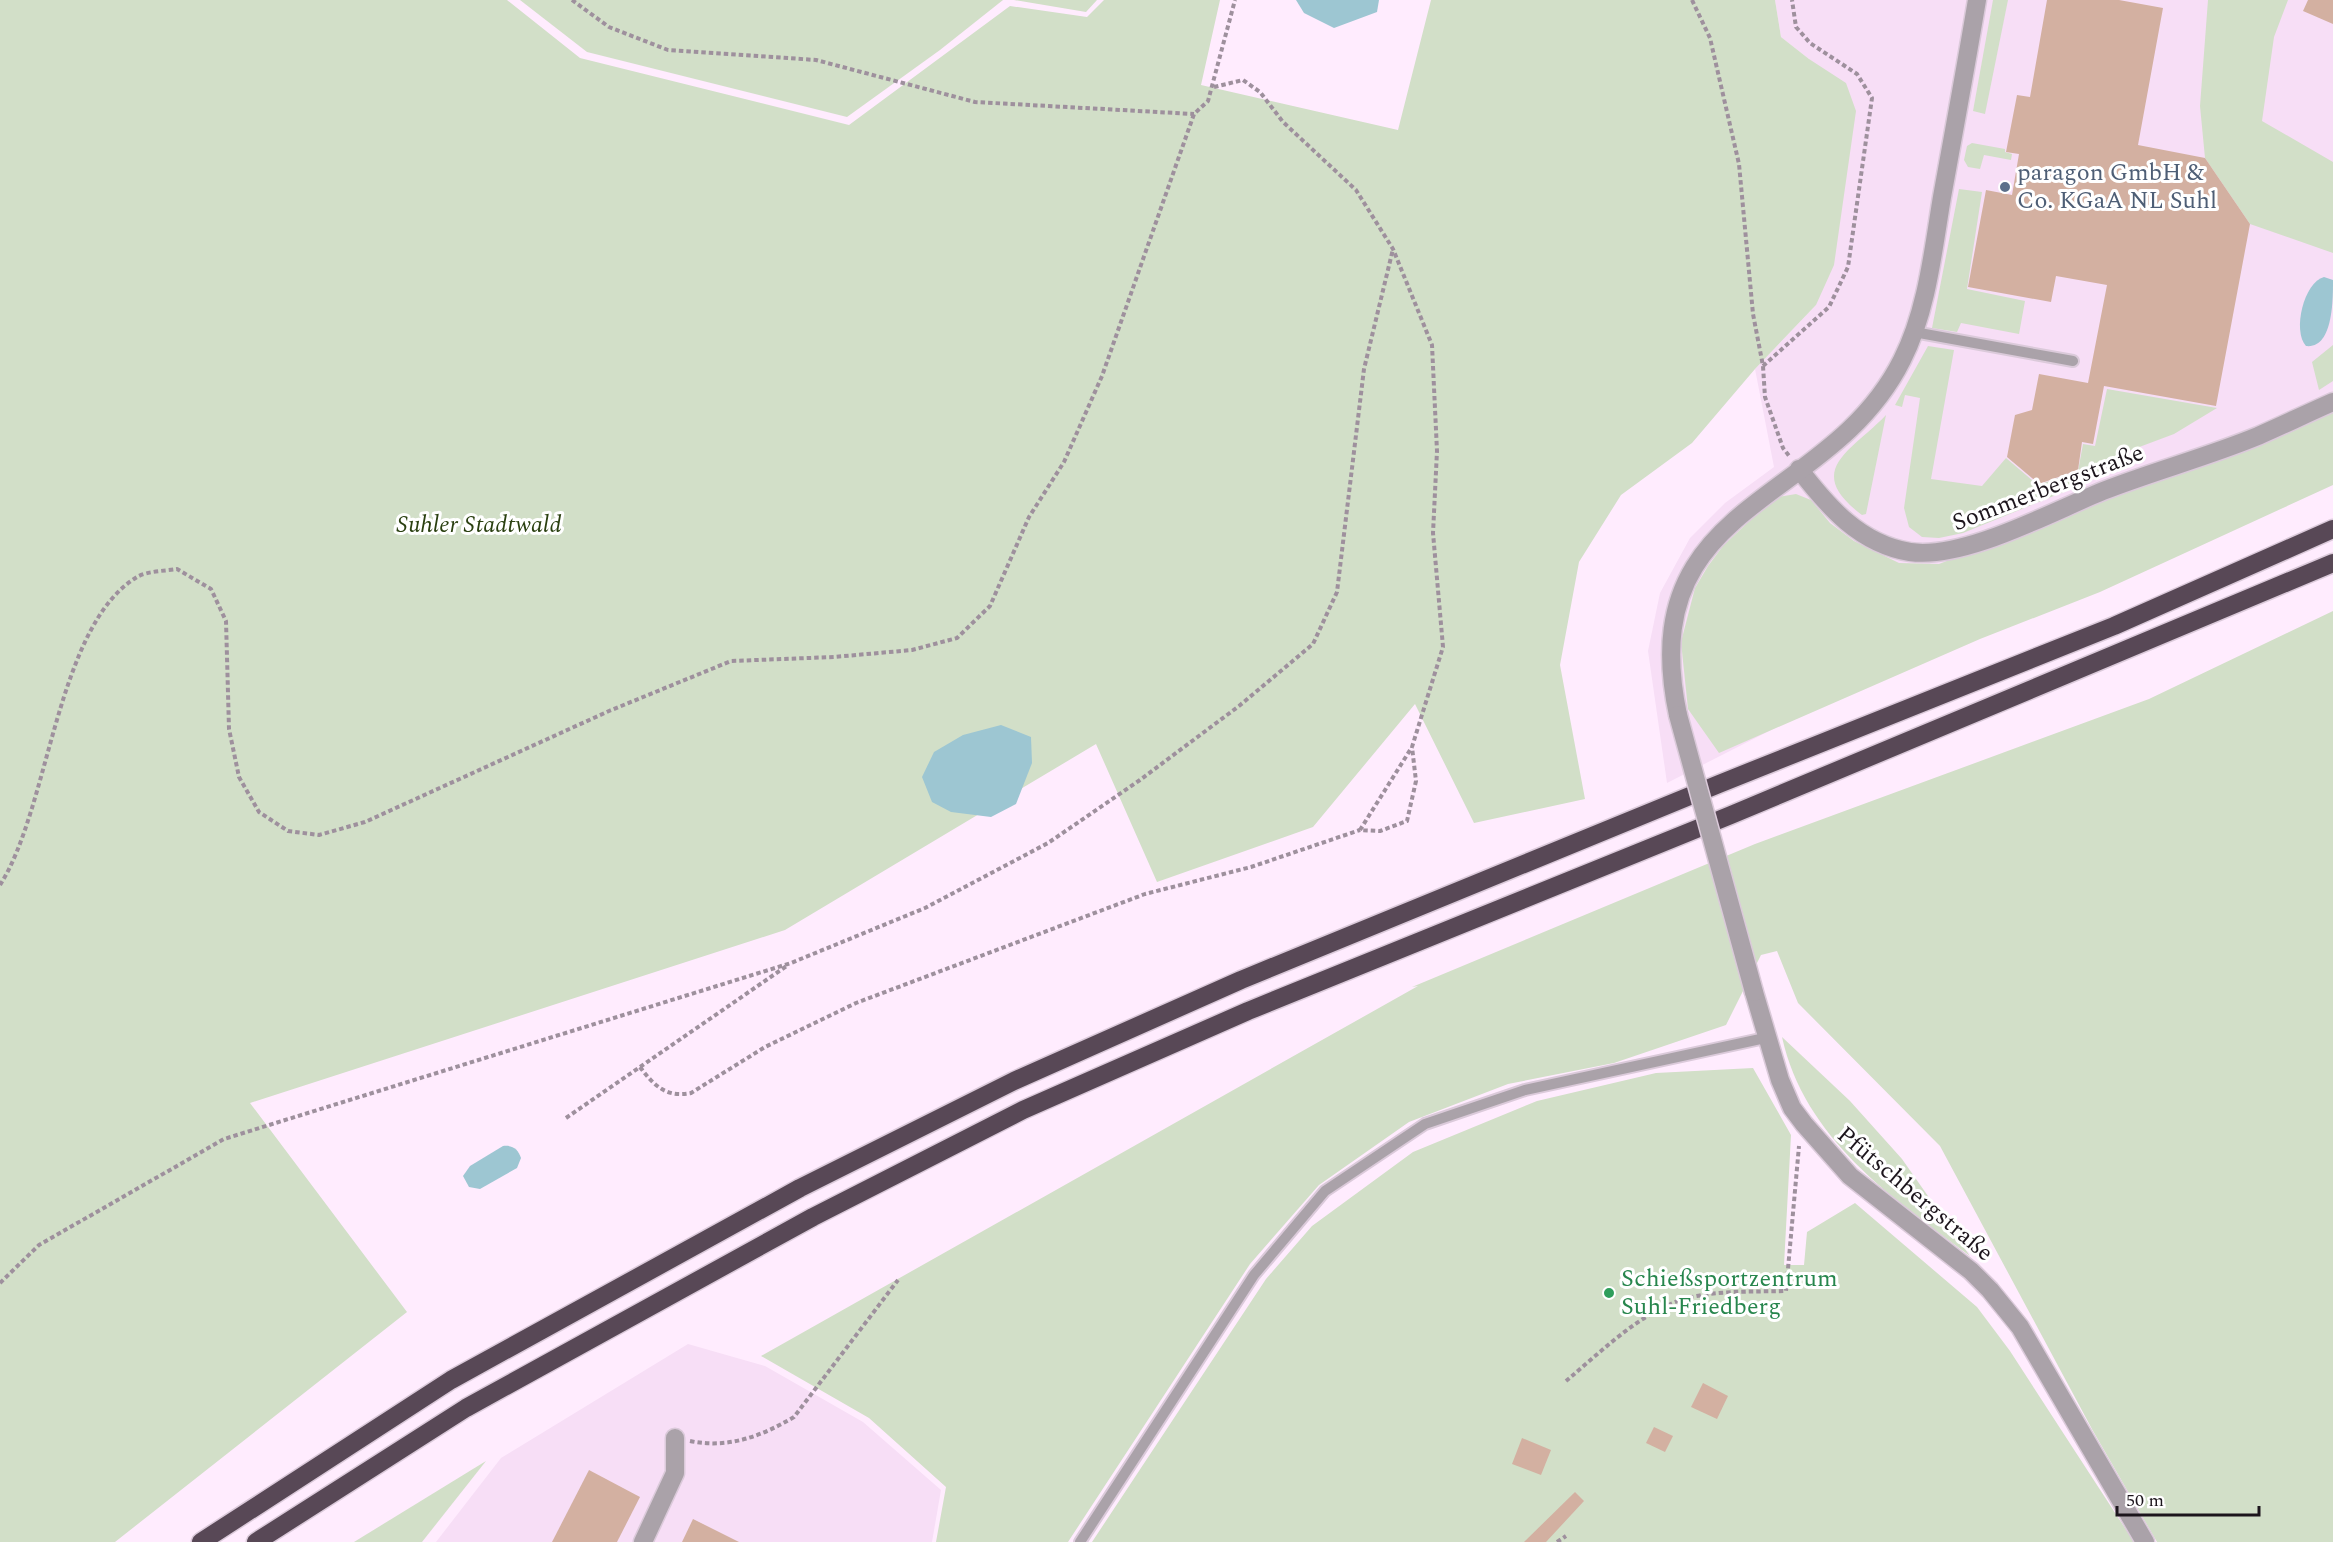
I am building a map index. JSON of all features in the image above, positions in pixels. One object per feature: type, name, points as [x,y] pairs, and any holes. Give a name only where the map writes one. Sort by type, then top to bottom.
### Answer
[{"type":"highway","points":[[201,1542],[451,1380],[800,1188],[1014,1081],[1241,980],[1719,784],[2114,626],[2333,529]]},
{"type":"highway","points":[[255,1542],[466,1408],[813,1217],[1023,1110],[1248,1011],[1731,815],[2333,563]]},
{"type":"street","points":[[1799,470],[1845,434],[1870,408],[1897,369],[1914,333],[1934,246],[1977,0]]},
{"type":"street","name":"Sommerbergstraße","points":[[1799,470],[1826,504],[1855,530],[1908,552],[1937,554],[1965,548],[2105,490],[2259,435],[2333,402]]},
{"type":"street","name":"Pfütschbergstraße","points":[[1799,470],[1752,504],[1705,551],[1690,574],[1677,602],[1671,629],[1670,659],[1678,716],[1766,1038],[1788,1099],[1804,1124],[1850,1176],[1971,1271],[2020,1327],[2145,1542]]},
{"type":"street","points":[[643,1542],[675,1473],[675,1438]]},
{"type":"lane","points":[[1914,333],[2073,361]]},
{"type":"lane","points":[[1080,1542],[1254,1275],[1325,1191],[1425,1124],[1525,1090],[1766,1038]]},
{"type":"path","points":[[572,0],[609,27],[668,50],[816,60],[975,102],[1194,114]]},
{"type":"path","points":[[0,885],[9,870],[25,827],[71,680],[86,640],[109,601],[138,576],[177,569],[211,590],[226,621],[229,729],[239,777],[259,812],[288,831],[319,835],[365,822],[609,711],[731,661],[834,657],[912,650],[957,638],[990,606],[1029,517],[1064,462],[1102,376],[1194,114],[1208,101],[1214,87],[1235,0]]},
{"type":"path","points":[[1692,0],[1710,38],[1739,164],[1753,314],[1763,366],[1765,397],[1783,448],[1799,470]]},
{"type":"path","points":[[1763,366],[1829,307],[1848,267],[1872,99],[1857,74],[1810,43],[1796,27],[1792,0]]},
{"type":"path","points":[[1214,87],[1243,80],[1260,92],[1283,122],[1356,190],[1392,249],[1432,345],[1437,451],[1433,533],[1443,647],[1412,747],[1360,830]]},
{"type":"path","points":[[0,1283],[39,1245],[224,1139],[791,963],[925,908],[1048,843],[1140,780],[1239,706],[1313,644],[1337,592],[1364,369],[1392,249]]},
{"type":"path","points":[[640,1067],[661,1090],[682,1095],[691,1093],[765,1047],[856,1003],[1145,894],[1251,867],[1360,830],[1380,831],[1407,821],[1416,781],[1412,747]]},
{"type":"path","points":[[566,1118],[791,963]]},
{"type":"path","points":[[1566,1381],[1608,1346],[1663,1307],[1708,1294],[1786,1291],[1796,1166],[1804,1124]]},
{"type":"path","points":[[675,1438],[707,1445],[741,1441],[770,1431],[794,1417],[898,1280]]},
{"type":"path","points":[[1557,1542],[1566,1536]]},
{"type":"shaded area","points":[[1775,0],[2333,0],[2333,444],[1667,783],[1648,651],[1660,593],[1690,538],[1725,503],[1774,467],[1755,369],[1816,305],[1809,59],[1781,37]]},
{"type":"shaded area","points":[[688,1344],[765,1366],[863,1422],[941,1490],[932,1542],[436,1542],[501,1458]]},
{"type":"green space","name":"Suhler Stadtwald","points":[[0,0],[507,0],[580,58],[849,125],[1010,6],[1087,17],[1104,0],[1220,0],[1201,85],[1398,130],[1431,0],[1775,0],[1781,37],[1846,83],[1856,111],[1834,265],[1816,305],[1755,369],[1692,443],[1621,495],[1579,562],[1560,665],[1585,799],[1474,823],[1415,704],[1313,827],[1157,882],[1096,744],[785,930],[250,1103],[407,1312],[115,1542],[0,1542]]},
{"type":"green space","points":[[520,0],[1003,0],[940,50],[847,117],[587,52]]},
{"type":"green space","points":[[1014,0],[1097,0],[1086,12]]},
{"type":"green space","points":[[1993,0],[2008,0],[1985,114],[1973,111]]},
{"type":"green space","points":[[2208,0],[2288,0],[2274,37],[2262,121],[2333,162],[2333,253],[2250,224],[2205,158],[2200,106]]},
{"type":"green space","points":[[1972,143],[2005,149],[2005,152],[2012,154],[2011,160],[1984,155],[1980,169],[1968,167],[1964,160],[1967,146]]},
{"type":"green space","points":[[1959,189],[1982,192],[1967,289],[2025,301],[2019,334],[1961,323],[1957,332],[1932,328]]},
{"type":"green space","points":[[2333,345],[2333,381],[2319,390],[2312,362]]},
{"type":"green space","points":[[1928,346],[1954,350],[1931,479],[1982,486],[2006,458],[2038,485],[2078,471],[2083,444],[2095,446],[2107,389],[2217,408],[2174,434],[2126,452],[2088,482],[1963,533],[1939,538],[1922,537],[1909,527],[1904,508],[1920,398],[1905,395],[1902,407],[1895,405]]},
{"type":"green space","points":[[2333,412],[2333,485],[2100,592],[1980,639],[1719,753],[1688,709],[1681,642],[1695,588],[1723,546],[1778,497],[1796,494],[1811,500],[1830,523],[1854,541],[1899,563],[1939,564]]},
{"type":"green space","points":[[1886,415],[1866,514],[1862,515],[1844,499],[1836,485],[1834,473],[1848,451]]},
{"type":"green space","points":[[2333,611],[2333,1542],[2157,1542],[2093,1431],[1940,1146],[1798,1003],[1777,951],[1761,955],[1726,1025],[1614,1063],[1508,1084],[1409,1122],[1319,1185],[1250,1264],[1068,1542],[936,1542],[946,1487],[869,1418],[761,1356],[1418,986],[1412,987],[1755,844],[2149,699]]},
{"type":"green space","points":[[1782,1037],[1850,1101],[1902,1159],[1970,1256],[1911,1212],[1855,1163],[1810,1106],[1793,1073]]},
{"type":"green space","name":"Schießsportzentrum Suhl-Friedberg","points":[[1753,1068],[1791,1135],[1784,1265],[1804,1265],[1807,1232],[1855,1203],[1977,1307],[2010,1351],[2134,1542],[1092,1542],[1266,1279],[1312,1226],[1413,1152],[1537,1101],[1656,1073]]},
{"type":"green space","points":[[486,1461],[422,1542],[354,1542]]},
{"type":"water","points":[[1296,0],[1379,0],[1377,12],[1334,28],[1304,13]]},
{"type":"water","points":[[2324,277],[2333,280],[2330,322],[2322,340],[2315,345],[2306,346],[2300,330],[2302,308],[2311,288]]},
{"type":"water","points":[[1001,725],[1031,737],[1032,763],[1016,804],[991,817],[951,812],[932,802],[922,777],[934,752],[963,735]]},
{"type":"water","points":[[503,1146],[515,1148],[518,1152],[521,1158],[517,1168],[480,1189],[469,1187],[463,1176],[470,1166]]},
{"type":"building","points":[[2047,0],[2119,0],[2163,8],[2138,145],[2205,158],[2250,224],[2216,406],[2104,386],[2093,444],[2082,442],[2078,470],[2039,484],[2007,457],[2015,415],[2032,410],[2039,374],[2088,383],[2107,285],[2056,276],[2051,302],[1968,287],[1986,190],[2012,195],[2019,154],[2006,152],[2017,95],[2030,97]]},
{"type":"building","points":[[2308,0],[2333,0],[2333,24],[2303,11]]},
{"type":"building","points":[[1703,1383],[1728,1396],[1717,1419],[1691,1407]]},
{"type":"building","points":[[1654,1427],[1673,1436],[1665,1452],[1646,1443]]},
{"type":"building","points":[[1522,1438],[1551,1450],[1541,1475],[1512,1464]]},
{"type":"building","points":[[589,1470],[640,1497],[617,1542],[552,1542]]},
{"type":"building","points":[[1575,1492],[1584,1501],[1546,1542],[1524,1542]]},
{"type":"building","points":[[693,1519],[739,1542],[682,1542]]},
{"type":"place","name":"paragon GmbH & Co. KGaA NL Suhl","points":[[2005,187]]},
{"type":"place","name":"Schießsportzentrum Suhl-Friedberg","points":[[1609,1293]]}]
